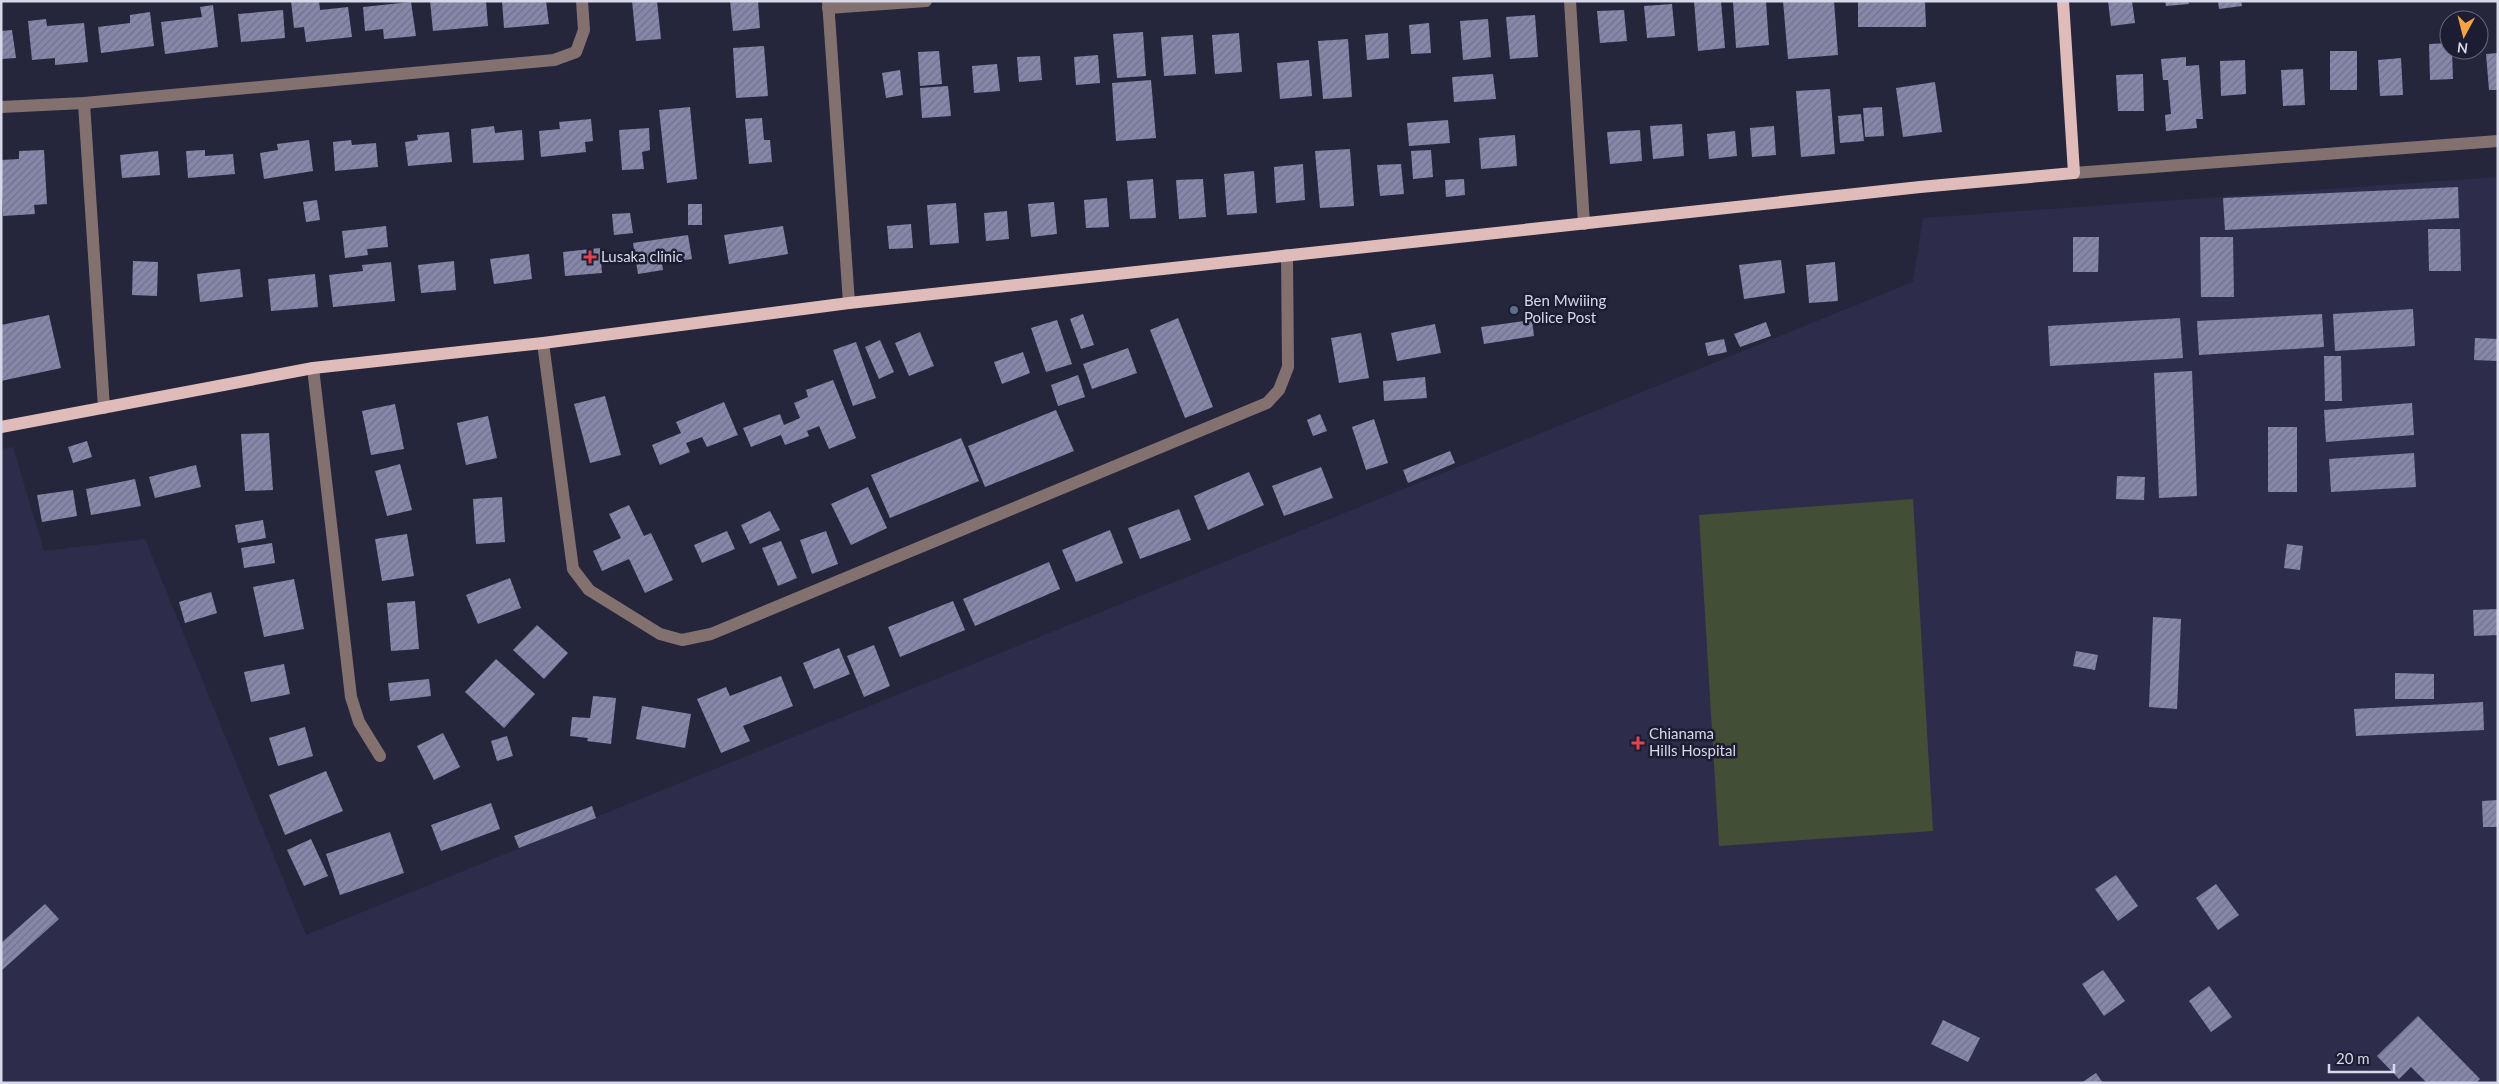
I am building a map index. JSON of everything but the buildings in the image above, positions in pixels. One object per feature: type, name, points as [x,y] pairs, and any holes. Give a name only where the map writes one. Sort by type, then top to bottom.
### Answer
[{"type":"main road","points":[[1,428],[313,368],[543,343],[849,303],[1920,187],[2074,173],[2063,1]]},
{"type":"street","points":[[1,107],[84,103],[554,60],[576,52],[584,30],[582,1]]},
{"type":"street","points":[[849,303],[828,5],[926,1]]},
{"type":"street","points":[[1570,1],[1584,224]]},
{"type":"street","points":[[84,103],[104,408]]},
{"type":"street","points":[[2074,173],[2498,141]]},
{"type":"street","points":[[543,343],[573,569],[589,590],[660,634],[682,640],[711,634],[1267,403],[1279,390],[1288,367],[1287,255]]},
{"type":"street","points":[[313,368],[351,697],[359,722],[380,756]]},
{"type":"shaded area","name":"Chianama Hills Hospital","points":[[2498,177],[2498,1083],[1,1083],[1,449],[13,447],[44,551],[145,539],[306,935],[1913,282],[1923,218]]},
{"type":"green space","points":[[1913,499],[1933,831],[1719,846],[1699,515]]},
{"type":"place","name":"Lusaka clinic","points":[[590,257]]},
{"type":"place","name":"Ben Mwiiing Police Post","points":[[1514,310]]},
{"type":"place","name":"Chianama Hills Hospital","points":[[1638,743]]}]
